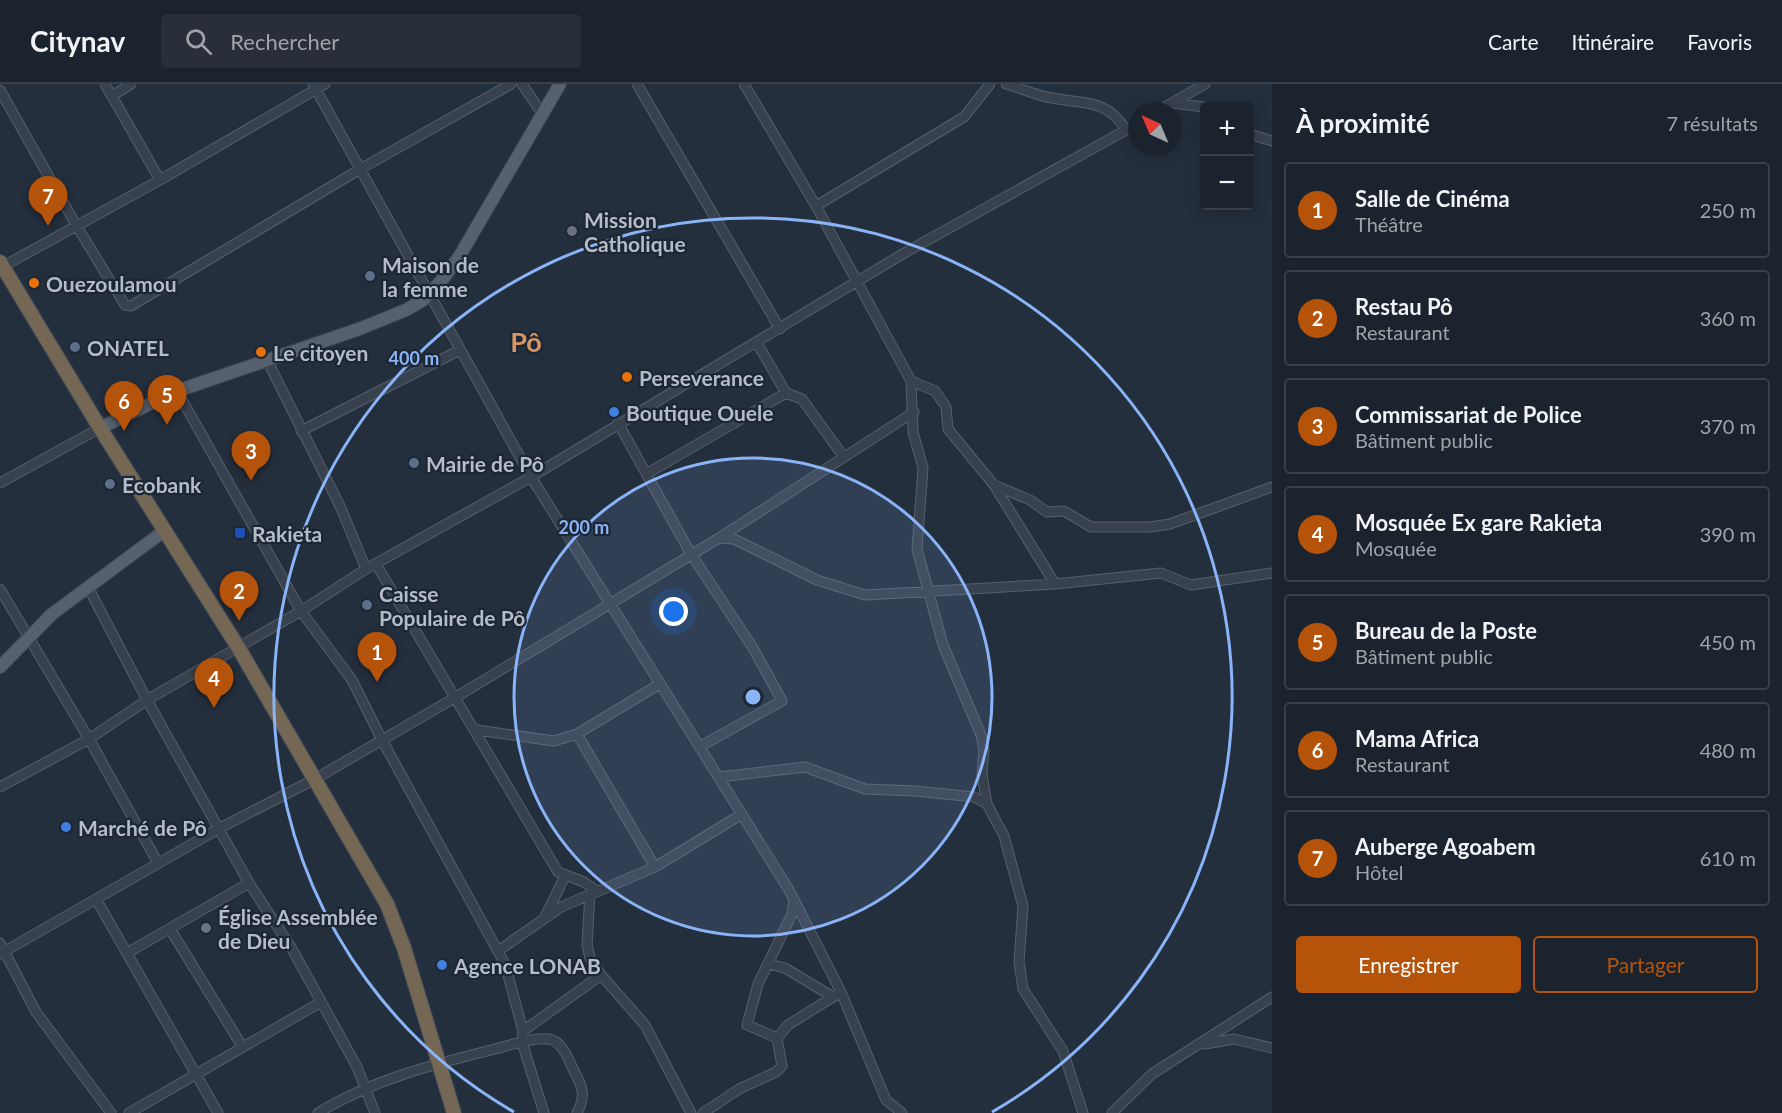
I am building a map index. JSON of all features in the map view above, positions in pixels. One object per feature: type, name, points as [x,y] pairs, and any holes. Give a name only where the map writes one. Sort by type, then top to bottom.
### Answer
[{"type":"highway","points":[[1,266],[100,429],[238,647],[387,904],[404,948],[454,1113]]},
{"type":"main road","points":[[100,429],[177,391],[384,320],[406,310],[428,294],[459,257],[560,84]]},
{"type":"main road","points":[[0,667],[52,614],[165,531]]},
{"type":"street","points":[[105,84],[160,180]]},
{"type":"street","points":[[112,96],[131,84]]},
{"type":"street","points":[[1,266],[160,180],[315,87],[325,84]]},
{"type":"street","points":[[0,90],[76,225],[125,305],[131,306],[362,168],[511,84]]},
{"type":"street","points":[[522,84],[543,115]]},
{"type":"street","points":[[637,84],[780,329]]},
{"type":"street","points":[[744,84],[816,206],[910,381],[914,412],[913,432],[923,468],[917,549],[943,645],[981,735],[984,750],[982,775],[987,804],[1004,836],[1023,906],[1019,962],[1023,989],[1063,1051],[1083,1113]]},
{"type":"street","points":[[816,206],[964,117],[990,84]]},
{"type":"street","points":[[0,787],[89,739],[147,700],[302,611],[376,564],[531,477],[906,252],[1126,130],[1117,115],[1100,105],[1048,97],[1006,84]]},
{"type":"street","points":[[1175,102],[1205,84]]},
{"type":"street","points":[[315,87],[362,168],[459,351],[531,477],[658,685],[720,777],[794,900],[886,1100],[902,1113]]},
{"type":"street","points":[[1182,104],[1200,106]]},
{"type":"street","points":[[1254,135],[1272,141]]},
{"type":"street","points":[[757,343],[786,393],[802,399],[843,456]]},
{"type":"street","points":[[301,431],[459,351]]},
{"type":"street","points":[[267,360],[340,506],[366,570]]},
{"type":"street","points":[[910,381],[935,391],[946,407],[948,429],[994,485],[1055,584]]},
{"type":"street","points":[[177,391],[302,611],[352,680],[382,740],[505,964],[523,1031],[522,1042],[544,1113]]},
{"type":"street","points":[[648,473],[786,393]]},
{"type":"street","points":[[111,1113],[36,1012],[2,949],[96,899],[220,828],[315,779],[456,697],[719,538],[914,412]]},
{"type":"street","points":[[618,423],[648,473],[691,555],[753,648],[782,701],[699,747]]},
{"type":"street","points":[[0,483],[100,429]]},
{"type":"street","points":[[994,485],[1030,500],[1047,512],[1064,512],[1091,527],[1150,527],[1170,524],[1272,487]]},
{"type":"street","points":[[719,538],[734,539],[817,580],[865,595],[1055,584],[1161,573],[1191,585],[1272,573]]},
{"type":"street","points":[[376,564],[477,730],[558,872],[584,882],[594,893],[587,945],[590,958],[601,975],[645,1025],[691,1113]]},
{"type":"street","points":[[0,589],[89,739],[158,862]]},
{"type":"street","points":[[89,589],[147,700],[249,884],[292,949],[321,1002],[366,1088],[375,1113]]},
{"type":"street","points":[[477,730],[554,741],[577,734],[658,685]]},
{"type":"street","points":[[577,734],[655,867]]},
{"type":"street","points":[[720,777],[805,767],[866,789],[974,797],[987,804]]},
{"type":"street","points":[[498,951],[561,907],[627,881],[655,867],[742,814]]},
{"type":"street","points":[[543,921],[565,876]]},
{"type":"street","points":[[127,953],[249,884]]},
{"type":"street","points":[[96,899],[218,1113]]},
{"type":"street","points":[[777,1038],[747,1025],[758,984],[792,914],[794,900]]},
{"type":"street","points":[[170,929],[243,1046]]},
{"type":"street","points":[[769,964],[785,968],[837,994]]},
{"type":"street","points":[[523,1031],[601,975]]},
{"type":"street","points":[[777,1038],[788,1025],[837,994]]},
{"type":"street","points":[[1112,1113],[1152,1074],[1272,997]]},
{"type":"street","points":[[129,1113],[321,1002]]},
{"type":"street","points":[[705,1112],[739,1089],[776,1072],[782,1066],[777,1038]]},
{"type":"street","points":[[318,1113],[366,1088],[440,1062],[522,1042],[549,1039],[558,1043],[583,1087],[584,1101],[577,1113]]},
{"type":"street","points":[[1200,1045],[1234,1039],[1272,1048]]},
{"type":"place","name":"Auberge Agoabem","points":[[48,226]]},
{"type":"place","name":"Mission Catholique","points":[[572,231]]},
{"type":"place","name":"Maison de la femme","points":[[370,276]]},
{"type":"place","name":"Ouezoulamou","points":[[34,283]]},
{"type":"place","name":"ONATEL","points":[[75,347]]},
{"type":"place","name":"Le citoyen","points":[[261,352]]},
{"type":"place","name":"Perseverance","points":[[627,377]]},
{"type":"place","name":"Boutique Ouele","points":[[614,412]]},
{"type":"place","name":"Bureau de la Poste","points":[[167,425]]},
{"type":"place","name":"Mama Africa","points":[[124,431]]},
{"type":"place","name":"Mairie de Pô","points":[[414,463]]},
{"type":"place","name":"Commissariat de Police","points":[[251,481]]},
{"type":"place","name":"Ecobank","points":[[110,484]]},
{"type":"place","name":"Rakieta","points":[[240,533]]},
{"type":"place","name":"Caisse Populaire de Pô","points":[[367,605]]},
{"type":"place","name":"Restau Pô","points":[[239,621]]},
{"type":"place","name":"Salle de Cinéma","points":[[377,682]]},
{"type":"place","name":"Mosquée Ex gare Rakieta","points":[[214,708]]},
{"type":"place","name":"Marché de Pô","points":[[66,827]]},
{"type":"place","name":"Église Assemblée de Dieu","points":[[206,928]]},
{"type":"place","name":"Agence LONAB","points":[[442,965]]},
{"type":"district","name":"Pô","points":[[526,341]]}]
